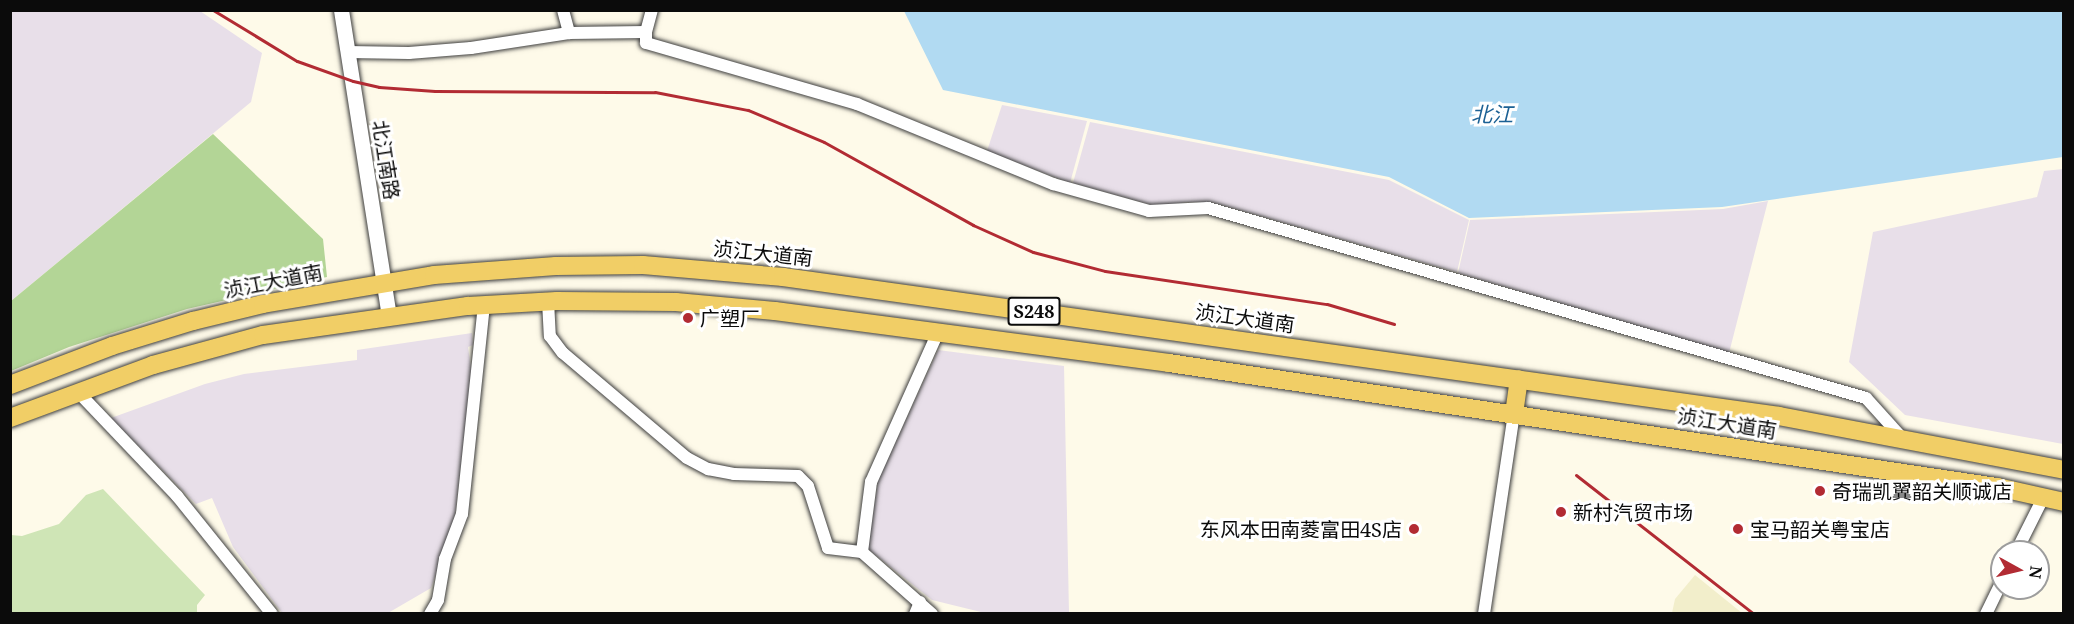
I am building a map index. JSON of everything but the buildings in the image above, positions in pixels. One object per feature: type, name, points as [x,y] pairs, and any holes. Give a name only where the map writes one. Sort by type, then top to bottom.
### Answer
[{"type":"main road","name":"浈江大道南","points":[[10,385],[72,360],[193,321],[263,304],[434,275],[556,266],[643,265],[727,271],[1779,416],[2064,470]]},
{"type":"main road","name":"浈江大道南","points":[[10,418],[153,365],[263,335],[389,316],[484,305],[548,301],[688,303],[775,311],[1169,363],[1997,487],[2064,502]]},
{"type":"main road","points":[[1514,414],[1519,379]]},
{"type":"main road","points":[[1898,472],[1902,438]]},
{"type":"street","name":"北江南路","points":[[341,10],[389,316]]},
{"type":"street","points":[[563,10],[569,33]]},
{"type":"street","points":[[652,10],[646,32],[646,43],[857,104],[1053,184],[1149,211],[1208,208],[1866,398],[1902,438]]},
{"type":"street","points":[[348,52],[409,52],[471,48],[569,33],[646,32]]},
{"type":"street","points":[[548,301],[550,336],[562,353],[687,458],[724,473],[798,476],[808,486],[828,548],[862,552],[917,608],[932,614]]},
{"type":"street","points":[[430,614],[438,600],[445,559],[462,514],[484,305]]},
{"type":"street","points":[[862,552],[871,482],[938,332]]},
{"type":"street","points":[[78,392],[177,496],[272,614]]},
{"type":"street","points":[[1484,614],[1514,414]]},
{"type":"street","points":[[2022,540],[2043,498]]},
{"type":"street","points":[[1986,614],[1993,600]]},
{"type":"shaded area","points":[[11,11],[200,11],[262,53],[251,102],[11,301]]},
{"type":"shaded area","points":[[1002,105],[1087,121],[1070,183],[987,151]]},
{"type":"shaded area","points":[[1090,122],[1389,180],[1469,220],[1457,272],[1211,202],[1186,202],[1159,207],[1073,183]]},
{"type":"shaded area","points":[[2063,169],[2063,444],[1905,415],[1849,362],[1873,232],[2037,197],[2044,171]]},
{"type":"shaded area","points":[[1768,201],[1729,353],[1458,273],[1470,220],[1723,209]]},
{"type":"shaded area","points":[[472,333],[473,345],[468,347],[472,375],[454,523],[431,588],[388,613],[282,613],[233,547],[212,498],[196,504],[111,418],[205,384],[244,374],[357,360],[357,350]]},
{"type":"shaded area","points":[[938,350],[1064,366],[1069,613],[985,613],[932,600],[868,549],[878,481]]},
{"type":"shaded area","points":[[1695,575],[1742,613],[1672,613],[1675,599]]},
{"type":"green space","points":[[213,134],[323,239],[327,277],[187,309],[69,347],[11,371],[11,301]]},
{"type":"green space","points":[[103,489],[205,595],[197,605],[197,613],[11,613],[11,535],[22,536],[59,524],[86,495]]},
{"type":"water","name":"北江","points":[[904,11],[2063,11],[2063,157],[1722,207],[1469,218],[1389,177],[943,90]]},
{"type":"railway","points":[[213,10],[297,61],[353,81],[379,87],[435,91],[655,92],[748,110],[824,142],[973,225],[1033,252],[1105,271],[1327,304],[1394,324]]},
{"type":"railway","points":[[1576,475],[1754,614]]},
{"type":"place","name":"广塑厂","points":[[688,318]]},
{"type":"place","name":"奇瑞凯翼韶关顺诚店","points":[[1820,491]]},
{"type":"place","name":"新村汽贸市场","points":[[1561,512]]},
{"type":"place","name":"东风本田南菱富田4S店","points":[[1414,529]]},
{"type":"place","name":"宝马韶关粤宝店","points":[[1738,529]]}]
